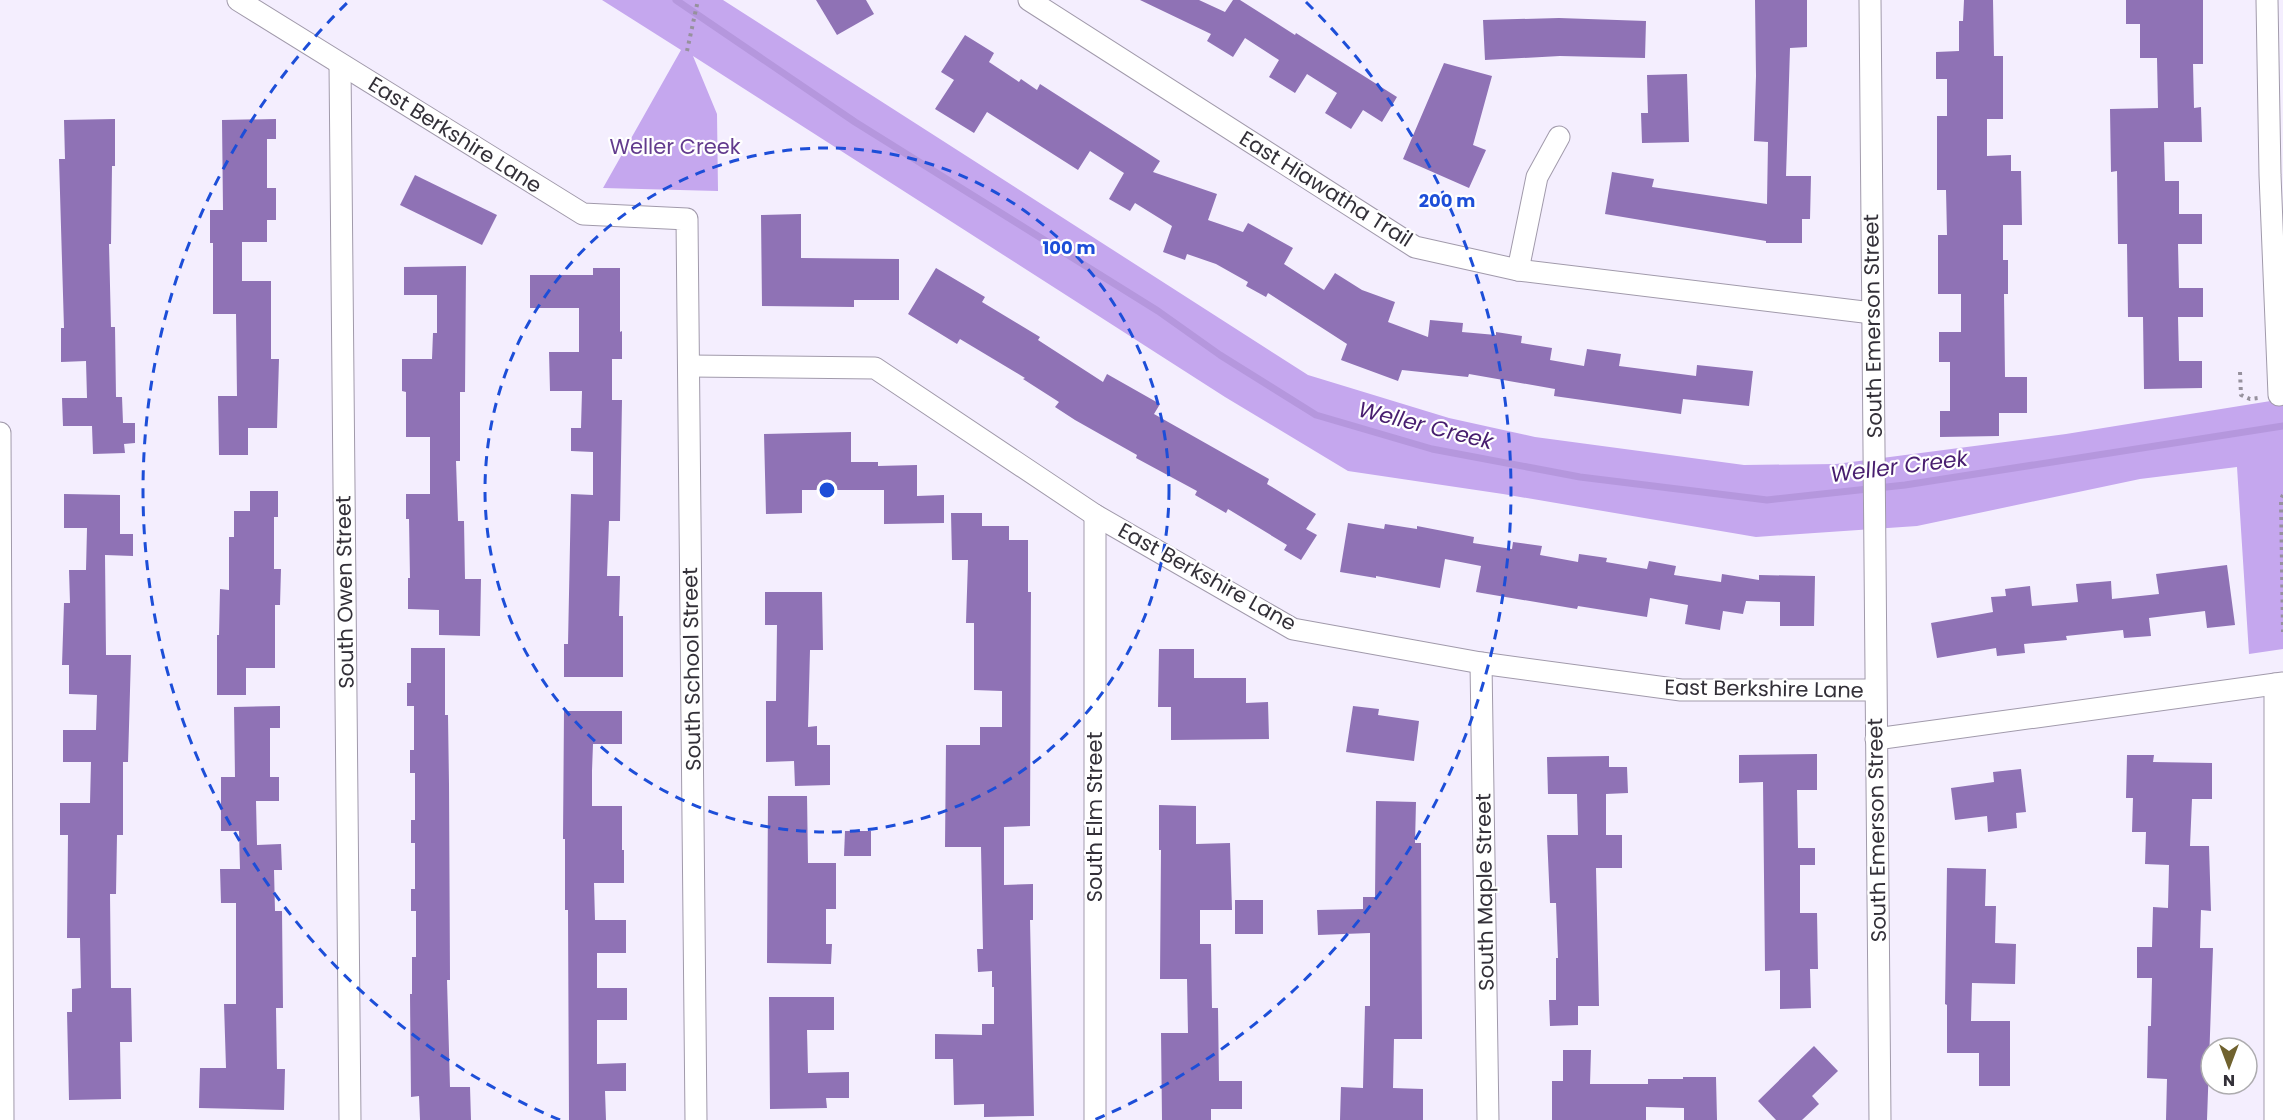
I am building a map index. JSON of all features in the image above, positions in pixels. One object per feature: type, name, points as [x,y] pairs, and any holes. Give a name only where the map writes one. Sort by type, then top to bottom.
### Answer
[{"type":"street","name":"East Berkshire Lane","points":[[238,0],[583,214],[687,219]]},
{"type":"street","name":"East Hiawatha Trail","points":[[1029,0],[1416,247],[1518,270],[1872,313]]},
{"type":"street","name":"South Emerson Street","points":[[1870,0],[1880,1120]]},
{"type":"street","points":[[2267,0],[2276,175],[2279,395]]},
{"type":"street","name":"South Owen Street","points":[[340,64],[350,1120]]},
{"type":"street","points":[[1518,270],[1537,177],[1559,137]]},
{"type":"street","name":"South School Street","points":[[687,219],[696,1120]]},
{"type":"street","name":"East Berkshire Lane","points":[[689,366],[875,368],[1095,515],[1293,629],[1481,663],[1681,690],[1875,690]]},
{"type":"street","points":[[0,433],[3,1120]]},
{"type":"street","name":"South Elm Street","points":[[1095,515],[1095,1120]]},
{"type":"street","name":"South Maple Street","points":[[1481,663],[1488,1120]]},
{"type":"street","points":[[1876,739],[2279,683],[2275,1120]]},
{"type":"path","points":[[687,51],[698,0]]},
{"type":"path","points":[[2240,372],[2241,395],[2250,399],[2279,395]]},
{"type":"path","points":[[2283,495],[2281,499],[2283,632]]},
{"type":"green space","name":"Weller Creek","points":[[602,0],[723,0],[1308,375],[1449,418],[1535,437],[1744,465],[1836,464],[2066,434],[2283,399],[2283,649],[2249,654],[2237,467],[2140,479],[1917,526],[1756,537],[1503,494],[1348,471],[1225,397],[693,56],[717,114],[718,191],[603,188],[681,50]]},
{"type":"building","points":[[816,0],[866,0],[874,14],[837,35]]},
{"type":"building","points":[[1140,0],[1199,0],[1225,12],[1233,0],[1240,0],[1397,97],[1382,122],[1363,110],[1351,129],[1325,113],[1337,93],[1307,74],[1295,93],[1269,77],[1279,60],[1245,38],[1233,57],[1207,41],[1211,34]]},
{"type":"building","points":[[1755,0],[1807,0],[1807,47],[1790,48],[1786,176],[1811,176],[1810,219],[1802,219],[1802,243],[1766,243],[1766,241],[1605,214],[1612,172],[1654,179],[1652,187],[1767,204],[1768,142],[1754,141]]},
{"type":"building","points":[[1964,0],[1993,0],[1994,56],[2003,56],[2003,119],[1987,119],[1987,156],[2011,155],[2011,171],[2021,171],[2022,225],[2003,225],[2003,260],[2008,260],[2008,294],[2004,294],[2005,377],[2027,377],[2027,413],[1999,413],[1999,436],[1940,437],[1940,411],[1950,411],[1950,362],[1939,362],[1939,332],[1961,332],[1961,294],[1938,294],[1938,235],[1947,235],[1946,190],[1937,190],[1937,116],[1947,116],[1947,79],[1936,79],[1936,52],[1959,51],[1959,21],[1963,21]]},
{"type":"building","points":[[2126,0],[2203,0],[2203,64],[2193,64],[2194,108],[2201,107],[2202,142],[2164,142],[2165,181],[2179,181],[2179,214],[2202,214],[2202,244],[2178,244],[2179,288],[2203,288],[2203,317],[2178,317],[2179,361],[2202,361],[2202,388],[2144,389],[2143,317],[2128,317],[2127,244],[2118,244],[2117,171],[2111,172],[2110,109],[2158,108],[2157,58],[2140,58],[2140,24],[2126,24]]},
{"type":"building","points":[[1559,18],[1646,21],[1645,58],[1560,56],[1485,60],[1483,20]]},
{"type":"building","points":[[965,35],[994,53],[989,62],[1019,82],[1021,79],[1037,90],[1040,84],[1160,161],[1153,172],[1217,194],[1208,220],[1243,232],[1248,223],[1293,248],[1284,264],[1324,290],[1335,273],[1362,290],[1395,302],[1388,322],[1428,337],[1430,320],[1463,323],[1462,332],[1496,335],[1496,332],[1522,336],[1521,343],[1552,348],[1550,360],[1584,366],[1587,349],[1621,354],[1619,366],[1696,376],[1697,365],[1753,371],[1749,406],[1683,399],[1681,414],[1554,396],[1555,389],[1469,374],[1468,377],[1402,370],[1398,381],[1341,360],[1347,344],[1268,293],[1266,297],[1246,286],[1248,282],[1216,264],[1187,254],[1185,260],[1163,252],[1172,226],[1135,203],[1130,211],[1109,199],[1124,173],[1090,151],[1078,170],[987,112],[974,133],[935,109],[954,80],[941,72]]},
{"type":"building","points":[[1444,63],[1492,76],[1473,145],[1486,150],[1469,188],[1403,159]]},
{"type":"building","points":[[1687,74],[1689,142],[1642,143],[1641,113],[1648,113],[1647,75]]},
{"type":"building","points":[[115,119],[115,166],[112,166],[111,244],[109,244],[111,327],[115,327],[116,397],[122,397],[123,423],[135,423],[135,443],[124,444],[125,453],[93,454],[92,426],[63,426],[62,398],[87,398],[86,361],[61,362],[61,328],[64,328],[59,159],[65,159],[64,120]]},
{"type":"building","points":[[276,119],[276,139],[267,139],[267,188],[276,188],[276,220],[267,220],[267,242],[242,242],[242,281],[271,281],[271,359],[279,359],[277,428],[248,428],[248,455],[219,455],[218,396],[237,396],[236,314],[213,314],[213,243],[210,243],[210,210],[223,210],[222,120]]},
{"type":"building","points":[[415,175],[497,215],[482,245],[400,205]]},
{"type":"building","points":[[801,214],[801,258],[899,259],[899,300],[854,300],[854,307],[762,306],[761,215]]},
{"type":"building","points":[[466,266],[465,392],[460,392],[460,461],[456,461],[458,521],[464,521],[465,579],[481,579],[480,636],[439,635],[439,610],[408,609],[409,519],[406,519],[406,494],[430,494],[430,437],[406,437],[406,392],[402,391],[402,359],[432,359],[433,333],[437,333],[437,295],[404,295],[404,267]]},
{"type":"building","points":[[593,268],[620,268],[622,359],[612,359],[612,400],[622,400],[620,521],[609,521],[607,576],[620,576],[619,616],[623,616],[623,677],[564,677],[564,644],[568,644],[571,494],[593,495],[593,452],[571,451],[571,428],[581,428],[582,391],[550,391],[549,352],[579,352],[579,308],[530,308],[530,275],[593,275]]},
{"type":"building","points":[[936,268],[985,297],[982,302],[1040,337],[1038,340],[1103,382],[1107,374],[1160,404],[1154,414],[1269,479],[1267,484],[1316,514],[1306,529],[1317,535],[1301,560],[1284,550],[1287,545],[1228,509],[1226,513],[1195,495],[1197,491],[1136,458],[1137,455],[1055,407],[1059,402],[1023,379],[1025,378],[960,339],[957,344],[908,314]]},
{"type":"building","points":[[851,432],[851,462],[878,462],[878,466],[917,465],[917,496],[944,495],[944,523],[884,524],[884,490],[802,490],[802,513],[766,514],[764,434]]},
{"type":"building","points":[[250,491],[278,491],[278,517],[274,517],[274,569],[281,569],[280,605],[275,605],[275,668],[246,668],[246,695],[217,695],[220,589],[229,590],[229,537],[234,537],[234,511],[250,511]]},
{"type":"building","points":[[64,494],[120,495],[120,534],[133,534],[133,556],[105,555],[106,655],[131,655],[128,762],[123,762],[123,835],[117,835],[116,894],[110,894],[111,988],[131,988],[132,1042],[120,1042],[121,1099],[69,1100],[67,1012],[72,1012],[72,989],[81,988],[80,938],[67,938],[68,835],[60,835],[60,803],[90,803],[91,762],[63,762],[63,730],[96,730],[97,695],[69,694],[69,665],[62,665],[64,603],[70,603],[69,570],[86,570],[87,528],[64,528]]},
{"type":"building","points":[[951,513],[982,513],[982,526],[1009,526],[1009,540],[1028,540],[1028,592],[1031,592],[1030,826],[1004,827],[1004,885],[1033,884],[1033,920],[1030,920],[1034,1116],[984,1117],[984,1104],[954,1105],[953,1059],[935,1059],[935,1034],[982,1035],[982,1024],[994,1024],[992,971],[978,972],[977,949],[983,949],[981,847],[945,847],[946,745],[980,745],[980,727],[1002,727],[1002,691],[974,690],[974,623],[966,623],[968,560],[952,560]]},
{"type":"building","points":[[1348,523],[1384,529],[1385,524],[1417,529],[1417,526],[1474,537],[1473,543],[1512,549],[1513,542],[1542,546],[1540,555],[1578,562],[1579,554],[1607,558],[1606,562],[1647,569],[1649,561],[1676,566],[1674,575],[1721,582],[1722,574],[1759,580],[1759,575],[1815,576],[1814,626],[1780,626],[1780,602],[1746,601],[1743,614],[1723,611],[1720,630],[1685,624],[1688,605],[1650,598],[1647,617],[1578,606],[1577,609],[1476,592],[1481,566],[1445,559],[1440,588],[1340,572]]},
{"type":"building","points":[[2227,565],[2235,625],[2207,628],[2205,611],[2149,618],[2151,636],[2124,638],[2123,630],[2066,636],[2067,640],[2024,644],[2025,653],[1997,656],[1996,648],[1937,658],[1931,623],[1993,612],[1991,597],[2006,596],[2005,589],[2030,586],[2032,606],[2078,602],[2076,584],[2111,581],[2112,599],[2159,594],[2156,574]]},
{"type":"building","points":[[765,592],[822,592],[823,650],[810,650],[808,727],[817,726],[817,745],[830,745],[830,785],[795,786],[794,761],[766,762],[766,701],[776,701],[777,625],[765,625]]},
{"type":"building","points":[[411,648],[445,648],[445,715],[448,715],[449,784],[450,980],[447,980],[450,1087],[470,1087],[471,1120],[420,1120],[419,1096],[411,1097],[410,994],[412,994],[412,957],[416,957],[416,911],[411,911],[411,889],[415,889],[415,843],[411,843],[411,820],[415,820],[415,773],[410,773],[410,750],[414,750],[414,706],[407,706],[407,683],[411,683]]},
{"type":"building","points":[[1159,649],[1194,649],[1194,678],[1246,678],[1246,703],[1268,702],[1269,739],[1171,740],[1171,707],[1158,707]]},
{"type":"building","points":[[280,706],[280,728],[270,728],[270,777],[279,777],[279,801],[256,801],[257,845],[281,844],[282,870],[274,870],[275,911],[282,911],[283,1008],[276,1008],[277,1069],[285,1069],[284,1110],[199,1108],[200,1068],[226,1068],[224,1004],[236,1004],[236,903],[221,903],[220,869],[240,869],[239,831],[221,831],[221,777],[235,777],[234,707]]},
{"type":"building","points":[[1353,706],[1379,709],[1378,715],[1419,721],[1414,761],[1346,752]]},
{"type":"building","points":[[564,711],[622,711],[622,744],[593,744],[592,806],[622,806],[622,850],[624,850],[624,883],[594,883],[595,920],[626,920],[626,953],[597,953],[597,988],[627,988],[627,1020],[597,1020],[597,1064],[626,1063],[626,1091],[605,1091],[606,1120],[569,1120],[568,910],[565,910],[565,839],[563,839]]},
{"type":"building","points":[[1817,754],[1817,790],[1797,790],[1798,848],[1815,848],[1815,865],[1800,865],[1800,913],[1817,913],[1818,969],[1810,969],[1811,1008],[1780,1009],[1780,970],[1765,971],[1763,782],[1739,783],[1739,755]]},
{"type":"building","points":[[2127,755],[2154,755],[2153,762],[2212,763],[2212,799],[2192,799],[2190,846],[2209,846],[2211,911],[2201,910],[2200,948],[2213,948],[2210,1036],[2199,1036],[2199,1096],[2208,1096],[2207,1120],[2166,1120],[2167,1079],[2147,1078],[2152,978],[2137,978],[2137,947],[2152,947],[2153,907],[2168,908],[2169,865],[2145,864],[2146,832],[2132,832],[2133,798],[2126,798]]},
{"type":"building","points":[[1609,756],[1609,767],[1627,767],[1628,793],[1606,794],[1606,835],[1622,835],[1622,868],[1596,868],[1599,1006],[1578,1006],[1578,1025],[1550,1026],[1549,1000],[1556,1000],[1556,958],[1558,958],[1556,903],[1550,903],[1547,835],[1578,835],[1577,794],[1548,794],[1547,757]]},
{"type":"building","points":[[2021,769],[2026,812],[2016,813],[2017,828],[1988,832],[1987,816],[1955,820],[1951,788],[1994,782],[1993,772]]},
{"type":"building","points":[[768,796],[807,796],[808,863],[836,863],[836,909],[826,909],[826,944],[832,944],[831,964],[767,963]]},
{"type":"building","points":[[1376,801],[1416,802],[1415,843],[1421,843],[1422,1039],[1394,1039],[1393,1088],[1423,1089],[1423,1120],[1340,1120],[1341,1087],[1363,1088],[1365,1006],[1370,1006],[1370,933],[1318,935],[1317,910],[1363,909],[1363,897],[1375,897]]},
{"type":"building","points":[[1159,805],[1196,806],[1196,844],[1230,843],[1232,910],[1200,910],[1200,944],[1211,944],[1212,1008],[1218,1008],[1219,1081],[1242,1081],[1242,1109],[1211,1109],[1211,1120],[1162,1120],[1161,1033],[1188,1033],[1187,979],[1160,979]]},
{"type":"building","points":[[845,831],[871,831],[871,856],[844,856]]},
{"type":"building","points":[[1947,868],[1986,869],[1985,906],[1996,906],[1995,943],[2016,944],[2015,984],[1972,983],[1971,1021],[2010,1021],[2010,1086],[1979,1086],[1979,1053],[1947,1053],[1947,1005],[1945,1004]]},
{"type":"building","points":[[1235,900],[1263,900],[1263,934],[1235,934]]},
{"type":"building","points":[[769,997],[834,997],[834,1030],[807,1030],[808,1073],[849,1072],[849,1098],[826,1098],[827,1108],[770,1109]]},
{"type":"building","points":[[1814,1046],[1838,1071],[1812,1096],[1819,1104],[1802,1120],[1776,1120],[1758,1101]]},
{"type":"building","points":[[1563,1050],[1591,1050],[1590,1084],[1648,1084],[1648,1079],[1716,1077],[1717,1120],[1684,1120],[1684,1108],[1646,1107],[1646,1120],[1552,1120],[1552,1081],[1563,1081]]},
{"type":"waterway","name":"Weller Creek","points":[[676,0],[855,122],[1158,311],[1220,355],[1316,415],[1432,449],[1580,477],[1767,500],[1905,485],[2283,426]]}]
